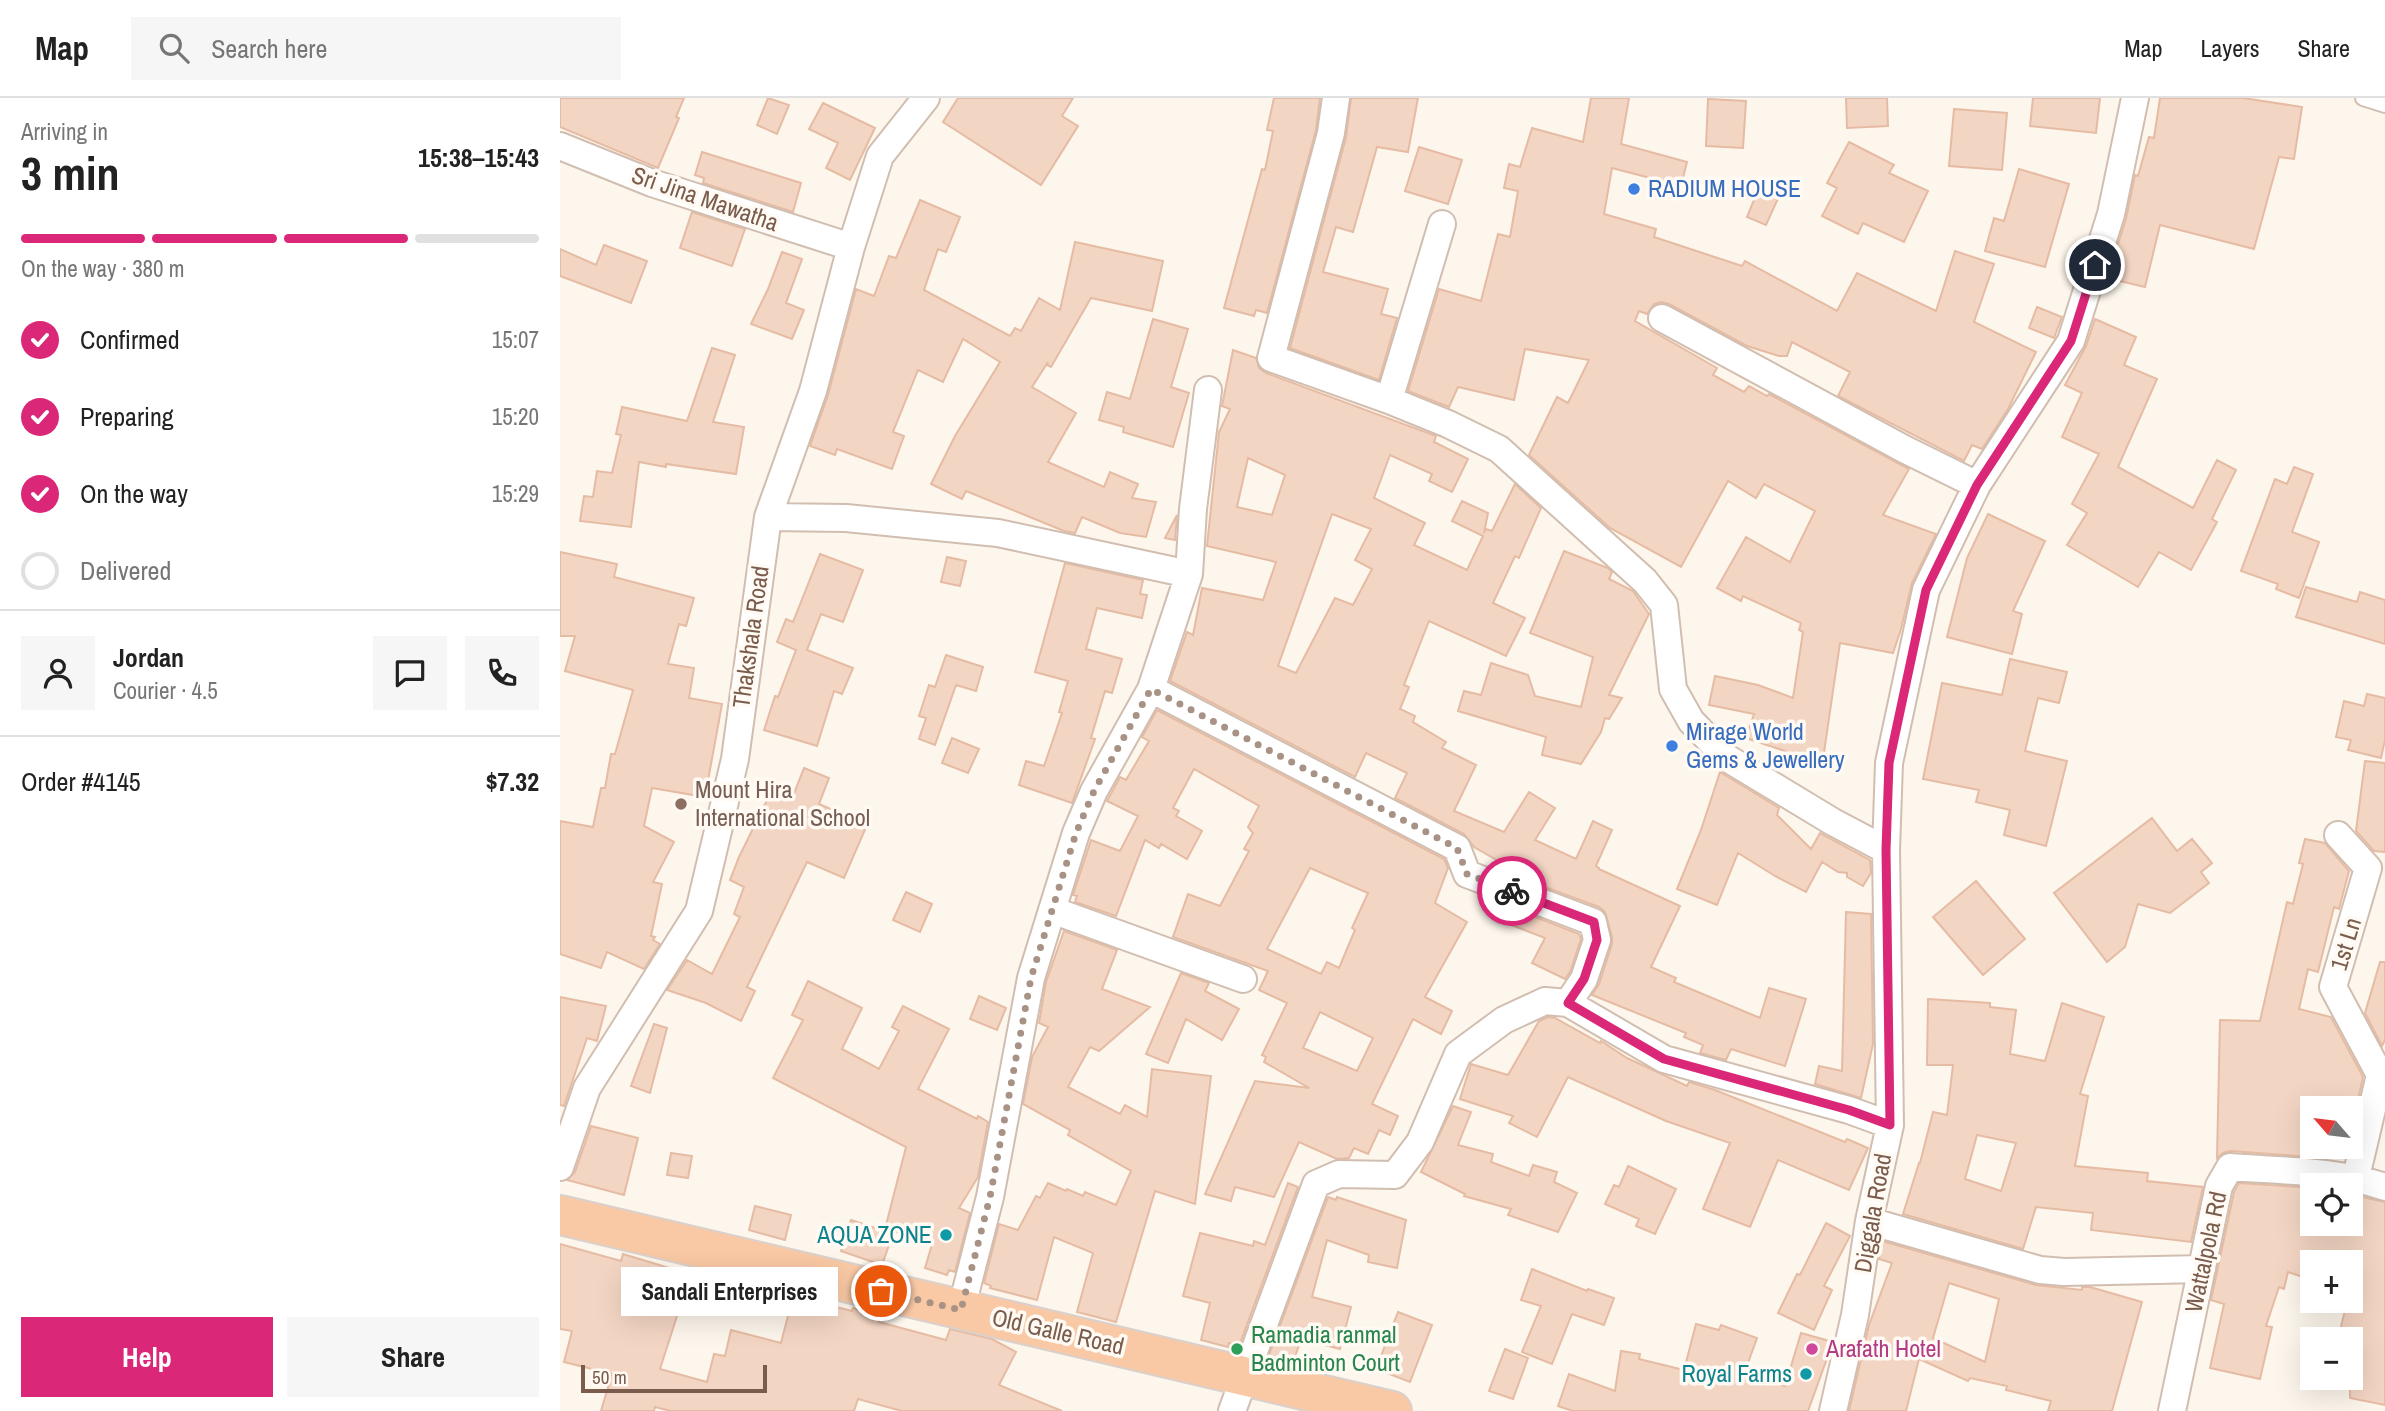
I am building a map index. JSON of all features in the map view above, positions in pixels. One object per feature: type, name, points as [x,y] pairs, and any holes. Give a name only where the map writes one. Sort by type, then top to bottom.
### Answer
[{"type":"highway","name":"Old Galle Road","points":[[560,1215],[961,1310],[1239,1394],[1392,1411]]},
{"type":"street","name":"Thakshala Road","points":[[560,1167],[587,1088],[699,911],[734,759],[768,517],[813,391],[851,247],[880,156],[926,98]]},
{"type":"street","points":[[1336,98],[1331,133],[1271,358],[1389,400],[1499,449],[1636,572],[1664,605],[1672,689],[1691,721],[1727,758],[1833,822],[1886,850]]},
{"type":"street","name":"Diggala Road","points":[[1833,1411],[1856,1315],[1869,1220],[1890,1125],[1886,850],[1889,763],[1926,590],[1977,485],[2071,341],[2111,214],[2135,98]]},
{"type":"street","name":"Sri Jina Mawatha","points":[[560,146],[652,183],[851,247]]},
{"type":"street","points":[[1389,400],[1442,224]]},
{"type":"street","points":[[1662,318],[1904,449],[1977,485]]},
{"type":"street","points":[[961,1310],[990,1197],[1031,978],[1052,910],[1076,833],[1094,791],[1151,689],[1189,574],[1208,390]]},
{"type":"street","points":[[768,517],[846,518],[998,533],[1189,574]]},
{"type":"street","points":[[1151,689],[1457,848],[1467,874],[1594,922],[1597,940],[1584,979],[1568,1003]]},
{"type":"street","name":"1st Ln","points":[[2337,835],[2377,869],[2333,987],[2380,1075],[2357,1173]]},
{"type":"street","points":[[1052,910],[1243,979]]},
{"type":"street","points":[[1239,1394],[1316,1184],[1339,1174],[1395,1175],[1420,1142],[1458,1054],[1504,1020],[1545,1001],[1568,1003],[1664,1059],[1849,1110],[1890,1125]]},
{"type":"street","name":"Wattalpola Rd","points":[[2172,1411],[2219,1186],[2230,1167],[2306,1173]]},
{"type":"street","name":"Wattalpola Rd","points":[[2363,1179],[2385,1187]]},
{"type":"street","points":[[1869,1220],[2040,1270],[2064,1272],[2202,1269]]},
{"type":"lane","points":[[2363,98],[2385,105]]},
{"type":"building","points":[[560,98],[684,98],[676,117],[679,118],[658,168],[560,127]]},
{"type":"building","points":[[768,98],[789,105],[777,134],[757,125]]},
{"type":"building","points":[[958,98],[1073,98],[1062,116],[1078,126],[1041,185],[943,122]]},
{"type":"building","points":[[1274,98],[1320,98],[1316,130],[1267,313],[1256,310],[1254,316],[1224,308],[1262,169],[1265,170],[1273,131],[1267,130]]},
{"type":"building","points":[[1351,98],[1418,98],[1408,152],[1377,147],[1353,232],[1336,227],[1323,272],[1388,289],[1381,314],[1397,318],[1379,380],[1290,348],[1346,137]]},
{"type":"building","points":[[1591,98],[1629,98],[1621,144],[1687,162],[1681,186],[1612,168],[1604,214],[1656,229],[1654,237],[1742,266],[1745,261],[1837,311],[1857,273],[1936,311],[1955,251],[1994,264],[1974,322],[2036,352],[2008,409],[1982,449],[1972,445],[1964,461],[1838,396],[1850,372],[1792,342],[1787,356],[1779,356],[1747,346],[1669,304],[1654,304],[1647,314],[1639,311],[1635,321],[1717,368],[1713,375],[1744,392],[1749,386],[1767,396],[1769,394],[1909,469],[1883,515],[1936,534],[1912,583],[1893,653],[1840,643],[1822,766],[1784,760],[1785,751],[1746,738],[1754,714],[1709,705],[1715,676],[1758,685],[1793,698],[1803,632],[1799,630],[1801,623],[1743,596],[1741,601],[1717,588],[1746,537],[1790,562],[1815,511],[1764,484],[1756,498],[1728,481],[1681,567],[1610,528],[1529,455],[1557,397],[1568,403],[1589,360],[1525,349],[1514,400],[1458,387],[1449,407],[1408,391],[1439,289],[1481,301],[1498,234],[1510,237],[1518,191],[1504,188],[1509,164],[1520,167],[1532,128],[1583,142]]},
{"type":"building","points":[[1846,98],[1887,98],[1888,126],[1847,128]]},
{"type":"building","points":[[2033,98],[2100,98],[2096,133],[2030,126]]},
{"type":"building","points":[[2160,98],[2243,98],[2302,107],[2294,159],[2279,157],[2254,249],[2160,225],[2145,287],[2107,278],[2126,219],[2135,175],[2138,176],[2149,137],[2154,138]]},
{"type":"building","points":[[1708,99],[1746,101],[1743,148],[1706,146]]},
{"type":"building","points":[[823,103],[875,128],[850,180],[826,168],[838,143],[809,129]]},
{"type":"building","points":[[1954,109],[2007,113],[2002,170],[1949,166]]},
{"type":"building","points":[[1849,142],[1894,165],[1889,173],[1928,191],[1904,242],[1863,223],[1858,234],[1822,216],[1837,188],[1827,183]]},
{"type":"building","points":[[1419,147],[1462,160],[1448,204],[1405,191]]},
{"type":"building","points":[[702,152],[801,183],[793,212],[703,183],[704,178],[695,175]]},
{"type":"building","points":[[2019,169],[2069,184],[2045,267],[1985,251],[1994,218],[2004,221]]},
{"type":"building","points":[[1760,185],[1780,194],[1766,225],[1747,217]]},
{"type":"building","points":[[920,200],[960,217],[946,252],[938,249],[924,290],[1010,336],[1015,328],[1021,331],[1039,298],[1060,310],[1075,242],[1163,261],[1152,311],[1091,298],[1051,367],[1047,365],[1048,362],[1032,387],[1076,413],[1048,462],[1104,487],[1110,472],[1138,484],[1132,498],[1156,502],[1146,537],[1120,533],[1082,517],[1075,533],[1064,531],[966,491],[962,499],[931,484],[955,436],[1000,362],[963,339],[943,382],[918,370],[893,432],[904,436],[892,469],[837,449],[835,455],[810,446],[828,395],[856,289],[874,296],[889,256],[896,258]]},
{"type":"building","points":[[692,212],[745,229],[732,266],[680,248]]},
{"type":"building","points":[[604,245],[647,261],[631,303],[560,276],[560,249],[596,265]]},
{"type":"building","points":[[782,252],[802,259],[786,303],[804,310],[792,339],[751,324]]},
{"type":"building","points":[[2037,307],[2062,317],[2054,338],[2029,328]]},
{"type":"building","points":[[1153,319],[1188,329],[1171,387],[1189,393],[1173,447],[1123,432],[1124,427],[1099,420],[1107,392],[1130,399]]},
{"type":"building","points":[[2095,319],[2136,337],[2124,365],[2157,379],[2118,467],[2193,508],[2217,460],[2236,470],[2212,519],[2217,522],[2191,570],[2159,552],[2138,587],[2067,545],[2087,513],[2072,504],[2099,454],[2062,437],[2082,393],[2065,385],[2086,346]]},
{"type":"building","points":[[712,348],[735,355],[713,422],[744,427],[736,474],[639,462],[631,527],[580,521],[584,496],[593,497],[597,471],[612,473],[621,435],[616,434],[622,407],[687,421]]},
{"type":"building","points":[[1233,350],[1256,358],[1259,368],[1266,373],[1436,436],[1434,442],[1468,459],[1452,492],[1429,481],[1432,474],[1390,455],[1374,498],[1425,523],[1414,545],[1467,570],[1483,536],[1452,521],[1462,501],[1488,513],[1484,533],[1486,529],[1492,531],[1515,484],[1541,508],[1519,558],[1515,556],[1493,603],[1525,618],[1506,656],[1429,621],[1404,685],[1409,687],[1400,709],[1415,716],[1413,722],[1446,742],[1442,748],[1476,765],[1454,811],[1504,832],[1529,792],[1555,808],[1535,840],[1576,859],[1593,821],[1612,830],[1596,866],[1680,906],[1651,967],[1676,978],[1674,982],[1760,1018],[1769,988],[1806,999],[1785,1066],[1731,1049],[1726,1060],[1700,1053],[1703,1045],[1684,1037],[1686,1033],[1592,995],[1599,984],[1612,944],[1605,912],[1599,907],[1518,877],[1519,873],[1474,847],[1464,834],[1395,798],[1407,773],[1366,753],[1355,777],[1170,681],[1187,632],[1193,635],[1202,588],[1263,600],[1276,562],[1207,546],[1219,432],[1230,409],[1222,406]],"holes":[[[1248,458],[1285,475],[1272,515],[1237,507]],[[1332,514],[1371,529],[1355,560],[1372,569],[1353,605],[1335,598],[1296,673],[1278,666]]]},
{"type":"building","points":[[2294,467],[2313,474],[2292,532],[2319,542],[2299,598],[2276,589],[2278,584],[2241,571],[2275,479],[2287,484]]},
{"type":"building","points":[[1988,514],[2045,541],[2013,611],[2022,614],[2012,654],[1947,637],[1967,558]]},
{"type":"building","points":[[1177,515],[1175,540],[1165,538]]},
{"type":"building","points":[[1564,551],[1608,568],[1612,572],[1609,579],[1633,591],[1649,614],[1609,695],[1622,698],[1609,719],[1605,718],[1601,732],[1581,764],[1542,755],[1546,737],[1458,711],[1464,691],[1481,695],[1491,663],[1528,675],[1535,696],[1581,707],[1593,657],[1530,633]]},
{"type":"building","points":[[560,552],[617,564],[614,577],[694,598],[686,626],[679,624],[668,664],[694,668],[689,698],[722,704],[705,797],[652,788],[644,826],[674,842],[653,882],[662,884],[651,936],[660,944],[644,969],[607,952],[601,968],[560,954],[560,821],[593,827],[601,788],[605,788],[611,754],[615,754],[633,690],[565,671],[575,636],[560,636]]},
{"type":"building","points":[[820,554],[863,570],[843,622],[821,614],[807,650],[853,668],[842,694],[834,691],[817,746],[764,730],[775,696],[778,697],[796,650],[777,642],[786,619],[793,622]]},
{"type":"building","points":[[947,557],[966,561],[960,586],[941,582]]},
{"type":"building","points":[[1065,563],[1143,580],[1140,594],[1147,595],[1142,618],[1097,608],[1086,649],[1122,659],[1112,693],[1105,691],[1091,738],[1095,739],[1072,803],[1019,785],[1026,761],[1044,766],[1062,713],[1059,712],[1068,681],[1035,672]]},
{"type":"building","points":[[2306,587],[2357,602],[2360,592],[2385,600],[2385,644],[2296,617]]},
{"type":"building","points":[[946,655],[983,667],[976,691],[956,685],[935,745],[919,739],[926,718],[919,716],[929,685],[935,687]]},
{"type":"building","points":[[2010,659],[2067,672],[2059,703],[2038,698],[2025,751],[2067,761],[2046,846],[2004,835],[2010,810],[1976,802],[1979,790],[1923,779],[1942,683],[2002,695]]},
{"type":"building","points":[[2367,694],[2385,698],[2385,740],[2381,758],[2348,750],[2351,740],[2336,737],[2344,701],[2364,706]]},
{"type":"building","points":[[1157,710],[1444,859],[1448,868],[1435,903],[1467,922],[1425,997],[1452,1011],[1441,1034],[1413,1019],[1372,1104],[1398,1116],[1390,1135],[1379,1130],[1368,1154],[1354,1148],[1349,1158],[1337,1159],[1299,1142],[1274,1197],[1235,1187],[1231,1201],[1205,1194],[1255,1081],[1309,1088],[1264,1062],[1266,1057],[1262,1055],[1287,1003],[1259,990],[1268,971],[1173,937],[1188,894],[1220,906],[1249,851],[1244,849],[1253,833],[1248,827],[1259,806],[1194,769],[1173,808],[1179,811],[1176,816],[1202,831],[1187,859],[1161,844],[1159,848],[1145,840],[1116,916],[1075,902],[1077,896],[1073,895],[1091,840],[1120,851],[1138,816],[1107,801],[1120,777],[1126,780],[1149,741],[1142,737]],"holes":[[[1310,868],[1368,893],[1352,928],[1355,930],[1339,968],[1327,962],[1321,974],[1267,949]],[[1320,1012],[1373,1038],[1357,1071],[1303,1048]]]},
{"type":"building","points":[[952,738],[979,749],[968,773],[942,763]]},
{"type":"building","points":[[2365,761],[2385,763],[2385,852],[2374,851],[2356,831]]},
{"type":"building","points":[[804,768],[829,778],[819,804],[867,825],[844,878],[807,862],[747,987],[755,991],[741,1021],[706,1003],[667,990],[687,960],[712,974],[740,917],[734,914],[744,887],[730,880],[739,857],[771,792],[791,801]]},
{"type":"building","points":[[1720,772],[1779,808],[1777,815],[1811,849],[1820,833],[1870,860],[1871,873],[1863,886],[1847,877],[1847,873],[1838,872],[1822,862],[1806,892],[1738,853],[1717,905],[1677,889],[1701,830]]},
{"type":"building","points":[[2152,818],[2177,851],[2192,839],[2212,863],[2201,872],[2209,883],[2170,913],[2138,904],[2125,947],[2107,962],[2054,893]]},
{"type":"building","points":[[2305,839],[2325,843],[2349,871],[2339,909],[2334,907],[2318,972],[2308,969],[2299,1009],[2331,1017],[2363,1077],[2359,1095],[2300,1096],[2300,1156],[2231,1151],[2217,1158],[2220,1020],[2260,1021],[2287,902],[2293,904],[2303,864],[2299,863]]},
{"type":"building","points":[[1976,881],[2025,939],[1983,975],[1933,917]]},
{"type":"building","points":[[906,892],[932,904],[920,932],[893,920]]},
{"type":"building","points":[[1507,906],[1579,934],[1581,939],[1565,979],[1532,963],[1545,938],[1501,921]]},
{"type":"building","points":[[1846,912],[1871,914],[1873,1044],[1861,1098],[1815,1084],[1819,1066],[1842,1071]]},
{"type":"building","points":[[1064,931],[1117,950],[1102,989],[1150,1007],[1099,1051],[1090,1047],[1068,1087],[1120,1114],[1125,1105],[1147,1117],[1152,1069],[1211,1076],[1195,1204],[1155,1191],[1116,1322],[1077,1312],[1093,1253],[1054,1237],[1037,1300],[990,1288],[991,1286],[984,1283],[999,1224],[1018,1230],[1036,1196],[1040,1198],[1048,1183],[1083,1196],[1085,1192],[1116,1205],[1131,1171],[1068,1135],[1070,1130],[1023,1104],[1032,1057],[1048,1027],[1039,1023],[1046,982]]},
{"type":"building","points":[[2380,962],[2385,962],[2385,1040],[2382,1046],[2365,1013]]},
{"type":"building","points":[[1181,973],[1209,983],[1205,991],[1239,1009],[1222,1040],[1186,1019],[1168,1063],[1146,1054]]},
{"type":"building","points":[[808,981],[862,1008],[842,1049],[879,1069],[899,1031],[892,1027],[903,1006],[949,1029],[918,1089],[988,1122],[978,1177],[959,1208],[970,1213],[955,1272],[949,1270],[947,1275],[925,1268],[933,1241],[885,1229],[906,1147],[773,1078],[803,1020],[792,1015]]},
{"type":"building","points":[[979,996],[1006,1008],[997,1030],[970,1019]]},
{"type":"building","points":[[560,997],[606,1006],[597,1041],[587,1038],[564,1106],[560,1105]]},
{"type":"building","points":[[1928,999],[1990,1003],[1990,1007],[2016,1010],[2010,1054],[2045,1061],[2062,1003],[2104,1017],[2080,1094],[2088,1096],[2075,1166],[2148,1173],[2147,1181],[2203,1187],[2191,1242],[2091,1230],[2093,1213],[2036,1207],[2023,1249],[1903,1214],[1933,1112],[1947,1115],[1953,1065],[1927,1065]],"holes":[[[1977,1135],[2016,1143],[2001,1191],[1965,1179]]]},
{"type":"building","points":[[1548,1017],[1555,1018],[1600,1043],[1601,1041],[1627,1058],[1687,1086],[1689,1082],[1715,1090],[1845,1142],[1847,1139],[1868,1148],[1849,1190],[1778,1160],[1750,1227],[1703,1209],[1730,1143],[1666,1121],[1568,1077],[1537,1137],[1509,1123],[1513,1116],[1460,1099],[1471,1064],[1508,1075],[1539,1021]]},
{"type":"building","points":[[654,1024],[667,1028],[650,1093],[631,1086]]},
{"type":"building","points":[[1453,1106],[1471,1112],[1458,1145],[1493,1154],[1491,1162],[1529,1176],[1533,1165],[1557,1172],[1554,1182],[1577,1193],[1558,1232],[1508,1215],[1511,1209],[1464,1196],[1465,1194],[1421,1172]]},
{"type":"building","points":[[591,1126],[638,1138],[624,1195],[567,1180],[575,1172]]},
{"type":"building","points":[[671,1153],[692,1156],[688,1178],[667,1175]]},
{"type":"building","points":[[1628,1166],[1676,1189],[1655,1234],[1636,1226],[1639,1219],[1605,1204],[1614,1185],[1619,1187]]},
{"type":"building","points":[[1288,1183],[1298,1187],[1239,1346],[1229,1343],[1228,1347],[1201,1340],[1210,1303],[1183,1296],[1200,1233],[1253,1246],[1254,1241],[1265,1245]]},
{"type":"building","points":[[2239,1183],[2300,1187],[2300,1236],[2363,1236],[2363,1197],[2385,1202],[2385,1405],[2350,1398],[2350,1390],[2363,1390],[2363,1327],[2341,1327],[2344,1313],[2363,1313],[2363,1250],[2300,1250],[2300,1276],[2288,1272],[2284,1289],[2279,1287],[2266,1326],[2272,1327],[2260,1379],[2210,1368],[2224,1304],[2211,1300],[2234,1192]]},
{"type":"building","points":[[1328,1197],[1336,1200],[1337,1197],[1406,1220],[1397,1268],[1368,1262],[1369,1255],[1327,1240],[1312,1297],[1351,1307],[1340,1349],[1301,1339],[1293,1363],[1269,1355]]},
{"type":"building","points":[[755,1206],[791,1215],[785,1240],[749,1230]]},
{"type":"building","points":[[851,1220],[893,1234],[882,1265],[841,1251]]},
{"type":"building","points":[[1826,1223],[1850,1236],[1824,1286],[1832,1290],[1814,1330],[1778,1313]]},
{"type":"building","points":[[1882,1241],[2036,1285],[2082,1290],[2082,1287],[2090,1287],[2142,1302],[2112,1411],[2048,1411],[2051,1401],[2006,1390],[2007,1386],[1970,1378],[1968,1381],[1919,1359],[1906,1411],[1849,1411],[1869,1325],[1892,1263],[1879,1259]],"holes":[[[1949,1283],[1999,1299],[1985,1362],[1933,1338]]]},
{"type":"building","points":[[560,1244],[621,1261],[623,1254],[696,1276],[684,1315],[678,1313],[660,1369],[707,1382],[714,1354],[725,1356],[731,1330],[781,1343],[793,1296],[881,1316],[879,1322],[946,1340],[950,1329],[992,1339],[1016,1352],[999,1385],[1062,1411],[902,1411],[858,1399],[854,1411],[671,1411],[655,1407],[654,1411],[601,1411],[612,1374],[564,1362],[572,1331],[560,1329]]},
{"type":"building","points":[[1532,1269],[1587,1291],[1588,1289],[1614,1298],[1604,1325],[1572,1314],[1552,1364],[1522,1352],[1541,1306],[1521,1300]]},
{"type":"building","points":[[1398,1312],[1432,1325],[1410,1382],[1376,1369]]},
{"type":"building","points":[[1696,1324],[1719,1330],[1721,1325],[1757,1338],[1744,1374],[1785,1386],[1801,1333],[1833,1342],[1808,1411],[1573,1411],[1558,1406],[1569,1374],[1615,1391],[1621,1351],[1640,1354],[1639,1359],[1684,1370]]},
{"type":"building","points":[[1505,1349],[1528,1358],[1513,1399],[1489,1391]]},
{"type":"way so far","points":[[881,1291],[961,1310],[990,1197],[1031,978],[1076,833],[1094,791],[1151,689],[1457,848],[1467,874],[1512,891]]},
{"type":"place","name":"RADIUM HOUSE","points":[[1634,189]]},
{"type":"place","name":"Mirage World Gems & Jewellery","points":[[1672,746]]},
{"type":"place","name":"Mount Hira International School","points":[[681,804]]},
{"type":"place","name":"AQUA ZONE","points":[[946,1235]]},
{"type":"place","name":"Sandali Enterprises","points":[[881,1291]]},
{"type":"place","name":"Ramadia ranmal Badminton Court","points":[[1237,1349]]},
{"type":"place","name":"Arafath Hotel","points":[[1812,1349]]},
{"type":"place","name":"Royal Farms","points":[[1806,1374]]},
{"type":"route","points":[[1512,891],[1594,922],[1597,940],[1584,979],[1568,1003],[1664,1059],[1849,1110],[1890,1125],[1886,850],[1889,763],[1926,590],[1977,485],[2071,341],[2095,265]]}]
